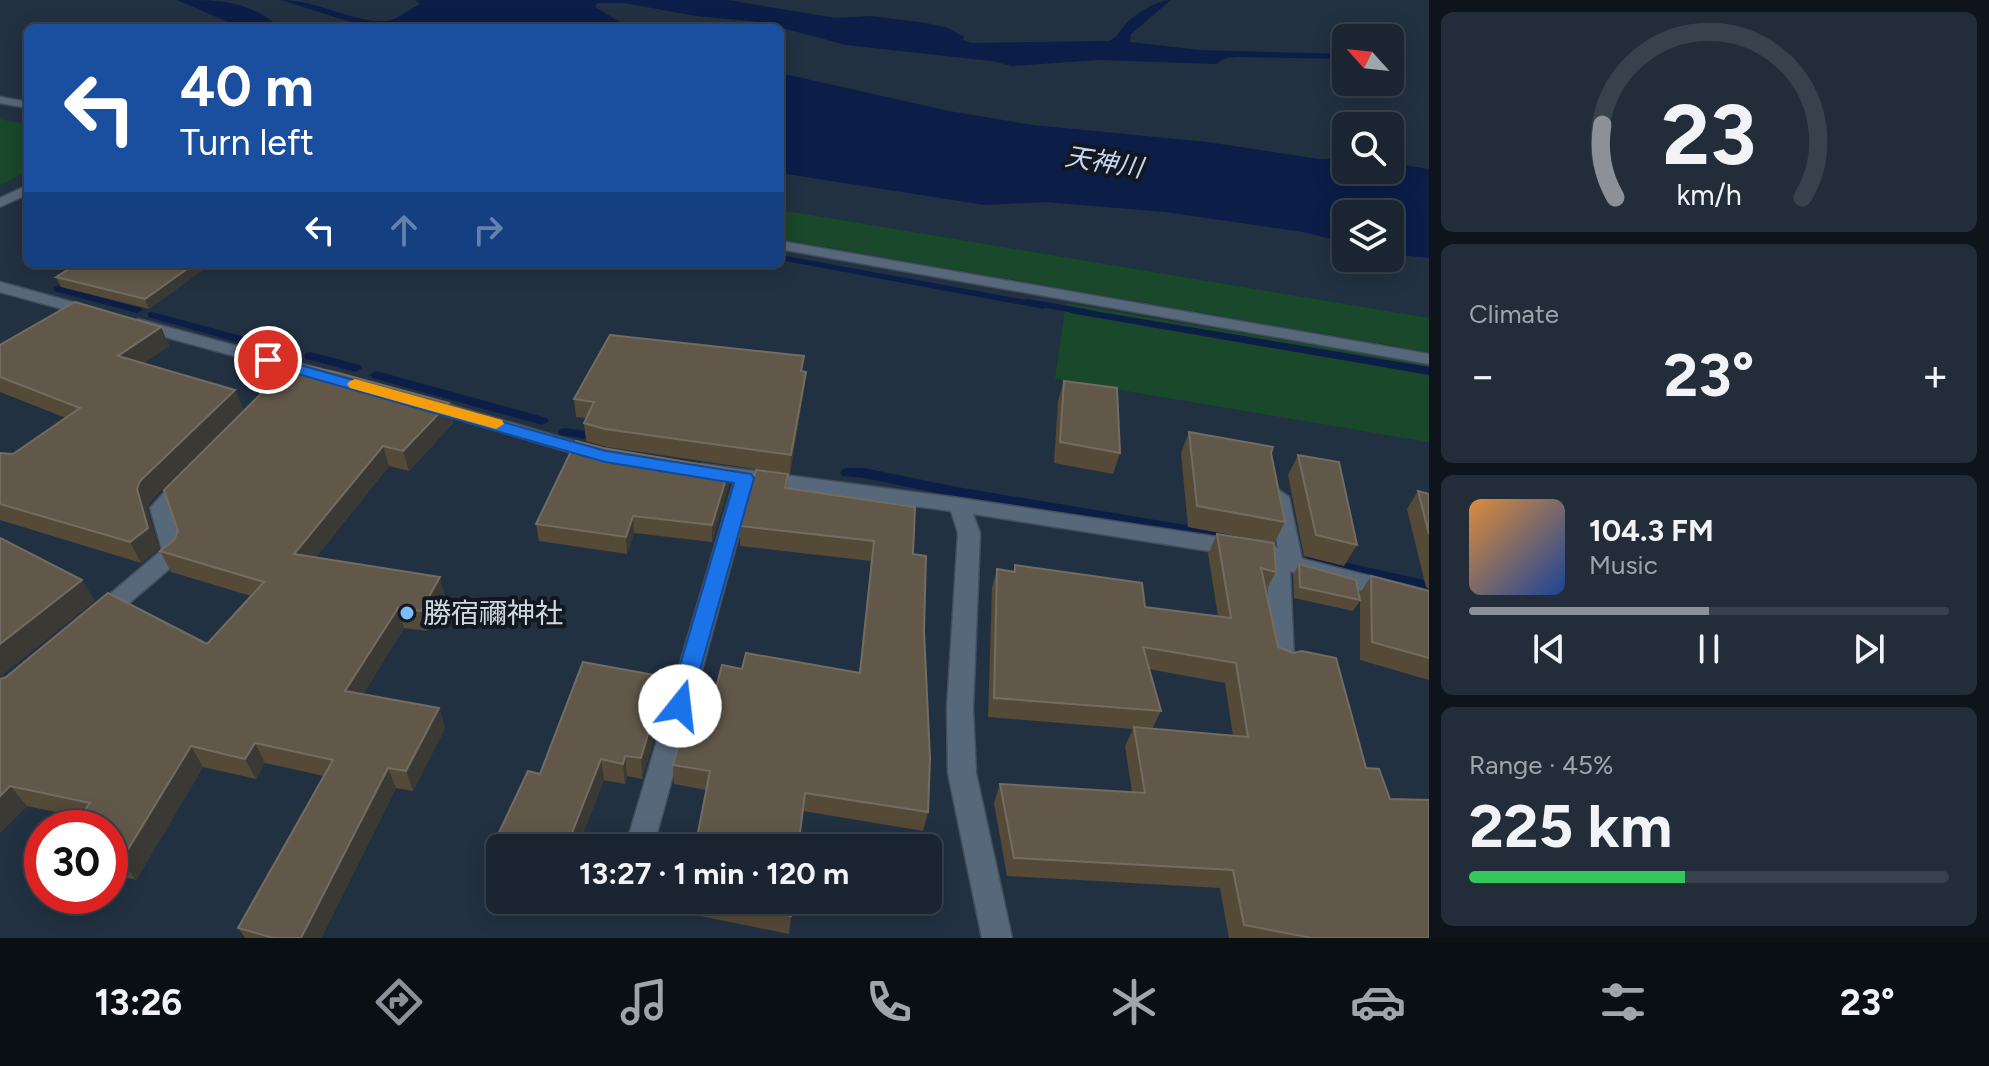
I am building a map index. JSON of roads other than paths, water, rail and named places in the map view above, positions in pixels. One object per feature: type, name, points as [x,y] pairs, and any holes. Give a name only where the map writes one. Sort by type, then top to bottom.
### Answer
[{"type":"street","points":[[0,100],[24,104]]},
{"type":"street","points":[[0,203],[24,191]]},
{"type":"street","points":[[784,246],[1429,359]]},
{"type":"street","points":[[0,287],[329,377]]},
{"type":"street","points":[[277,390],[298,369]]},
{"type":"street","points":[[404,398],[620,459]]},
{"type":"street","points":[[84,628],[174,552],[160,508],[202,465]]},
{"type":"street","points":[[683,468],[959,505],[1285,560],[1429,600]]},
{"type":"street","points":[[1274,473],[1285,560],[1282,660]]},
{"type":"street","points":[[643,834],[745,478]]},
{"type":"street","points":[[959,505],[969,533],[960,708],[962,773],[997,938]]},
{"type":"water","points":[[177,0],[233,4],[257,12],[276,24],[233,24]]},
{"type":"water","points":[[281,0],[309,4],[362,19],[386,21],[420,4],[415,0],[728,0],[836,18],[871,16],[926,23],[946,27],[971,43],[1109,41],[1139,13],[1152,5],[1171,0],[1131,34],[1130,42],[1200,50],[1332,54],[1332,59],[1238,57],[1226,58],[1216,64],[1098,60],[1012,66],[846,45],[784,28],[784,24],[696,16],[624,3],[597,3],[595,7],[623,24],[357,24]]},
{"type":"water","name":"天神川","points":[[784,74],[949,111],[1033,125],[1207,142],[1332,159],[1332,184],[1404,184],[1404,165],[1429,169],[1429,258],[1404,255],[1404,200],[1332,200],[1332,239],[1303,232],[1165,212],[1045,202],[985,205],[784,174]]},
{"type":"water","points":[[784,256],[1043,303],[1044,309],[784,261]]},
{"type":"water","points":[[1070,307],[1429,367],[1429,375],[1070,313]]},
{"type":"waterway","points":[[58,289],[137,310]]},
{"type":"waterway","points":[[1027,302],[1086,312]]},
{"type":"waterway","points":[[152,315],[286,352]]},
{"type":"waterway","points":[[310,356],[356,368]]},
{"type":"waterway","points":[[376,375],[542,421]]},
{"type":"waterway","points":[[565,432],[600,437]]},
{"type":"waterway","points":[[847,473],[864,473],[957,492],[1234,538]]},
{"type":"waterway","points":[[1312,561],[1429,587]]},
{"type":"place","name":"勝宿禰神社","points":[[407,613]]}]
